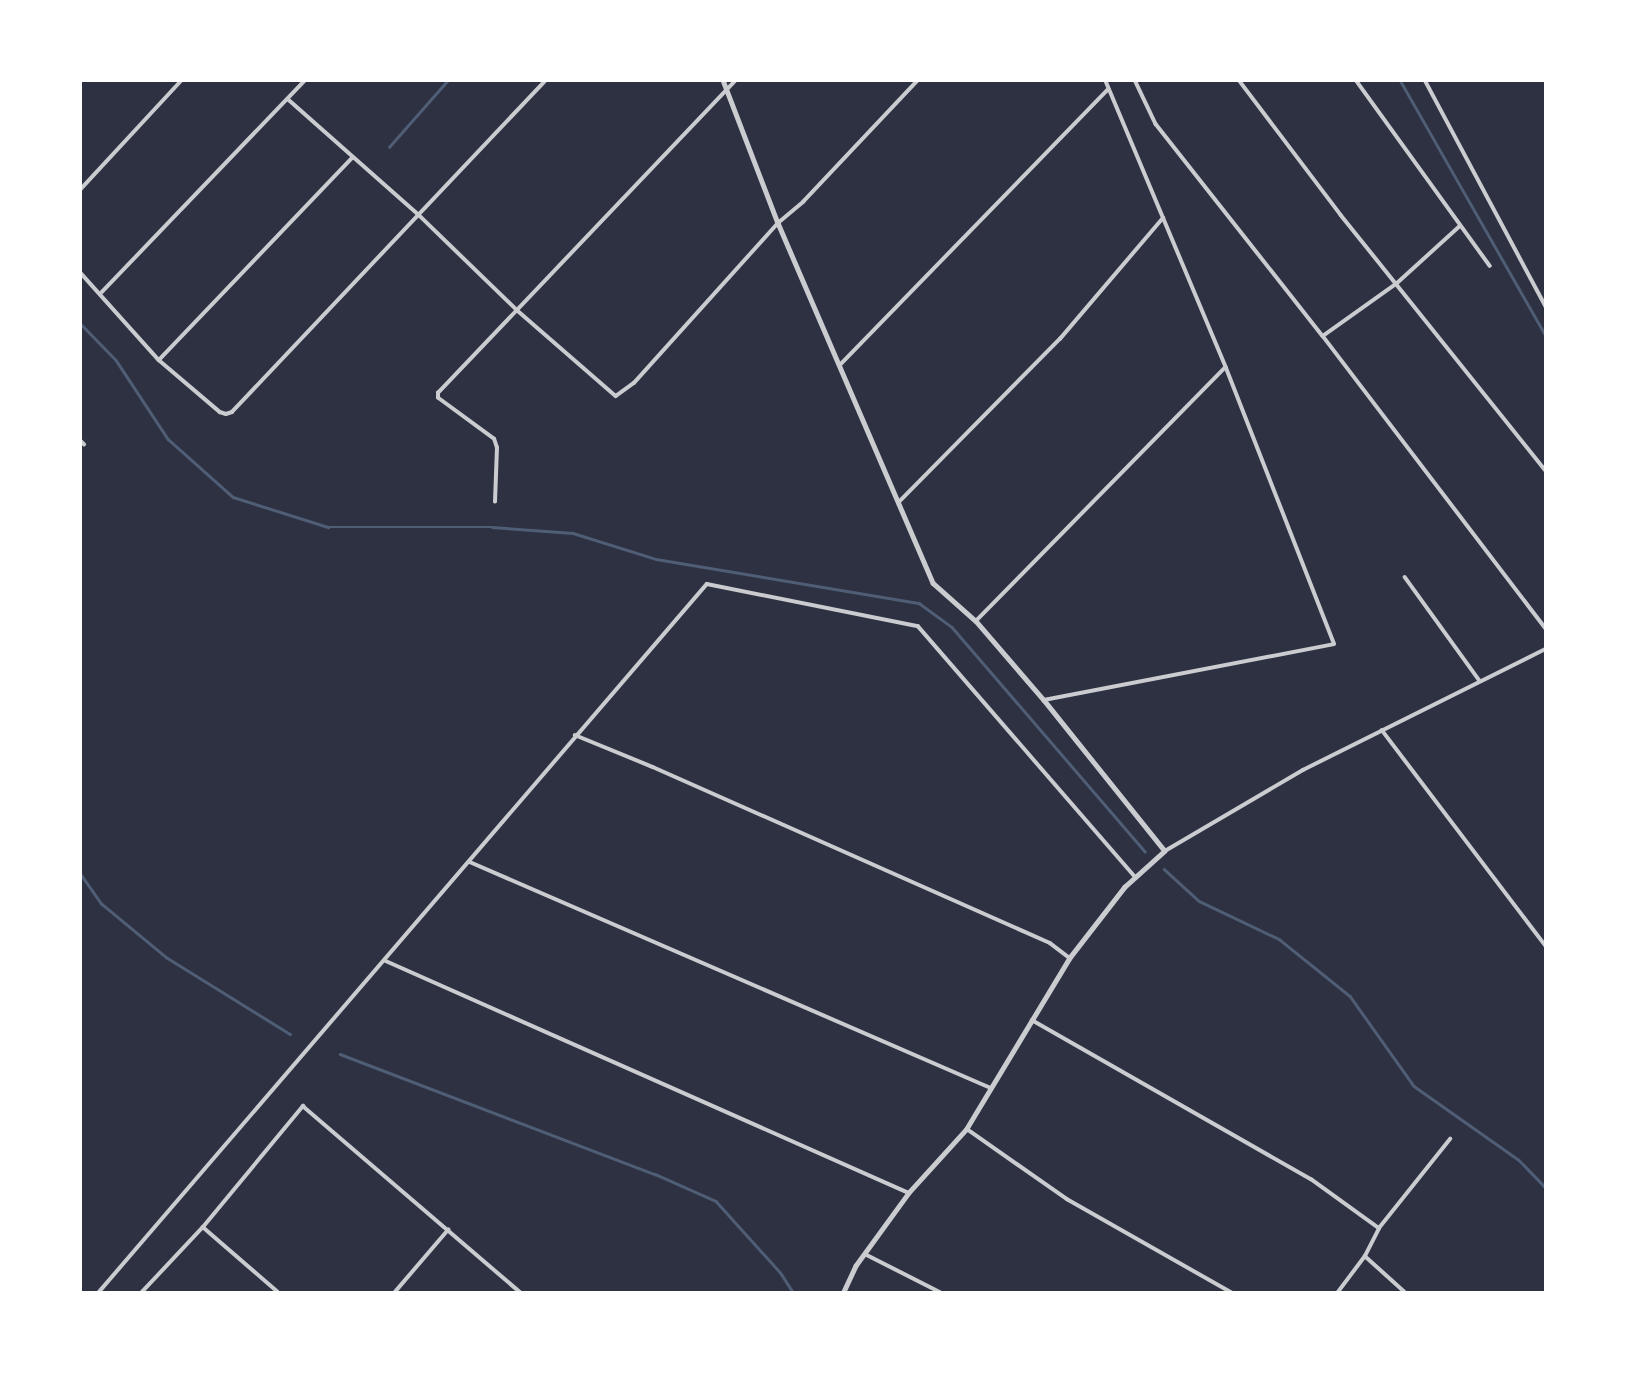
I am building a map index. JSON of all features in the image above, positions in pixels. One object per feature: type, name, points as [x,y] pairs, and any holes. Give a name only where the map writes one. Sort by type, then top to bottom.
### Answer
[{"type":"street","points":[[80,190],[182,80]]},
{"type":"street","points":[[102,292],[305,80]]},
{"type":"street","points":[[80,271],[102,292],[159,360],[226,415],[232,412],[546,80]]},
{"type":"street","points":[[723,80],[778,223],[933,583],[976,621],[1044,700],[1165,851]]},
{"type":"street","points":[[495,502],[497,448],[494,439],[438,398],[441,390],[736,80]]},
{"type":"street","points":[[288,99],[352,158],[367,167],[517,310],[612,395],[620,394],[634,383],[778,223],[803,202],[918,80]]},
{"type":"street","points":[[1044,700],[1334,644],[1226,368],[1105,80]]},
{"type":"street","points":[[1135,80],[1156,124],[1323,336],[1545,629]]},
{"type":"street","points":[[1239,80],[1545,471]]},
{"type":"street","points":[[1356,80],[1490,266]]},
{"type":"street","points":[[1425,80],[1545,307]]},
{"type":"street","points":[[839,366],[1108,89]]},
{"type":"street","points":[[159,360],[352,158]]},
{"type":"street","points":[[898,503],[1060,339],[1163,218]]},
{"type":"street","points":[[1323,336],[1396,284],[1460,226]]},
{"type":"street","points":[[976,621],[1226,368]]},
{"type":"street","points":[[1405,577],[1480,681]]},
{"type":"street","points":[[99,1293],[386,961],[575,735],[708,584],[918,626],[1136,878]]},
{"type":"street","points":[[844,1293],[864,1254],[909,1193],[967,1129],[1070,958],[1136,878],[1165,851],[1303,769],[1545,649]]},
{"type":"street","points":[[1382,730],[1545,946]]},
{"type":"street","points":[[575,735],[1050,943],[1070,958]]},
{"type":"street","points":[[469,861],[991,1088]]},
{"type":"street","points":[[386,961],[909,1193]]},
{"type":"street","points":[[1032,1020],[1311,1179],[1379,1228]]},
{"type":"street","points":[[142,1293],[203,1227],[303,1106],[520,1293]]},
{"type":"street","points":[[967,1129],[1067,1199],[1231,1293]]},
{"type":"street","points":[[1338,1293],[1365,1256],[1379,1228],[1450,1139]]},
{"type":"street","points":[[203,1227],[278,1293]]},
{"type":"street","points":[[395,1293],[448,1230]]},
{"type":"street","points":[[864,1254],[940,1293]]},
{"type":"street","points":[[1365,1256],[1405,1293]]},
{"type":"waterway","points":[[389,147],[448,80]]},
{"type":"waterway","points":[[1400,80],[1546,336]]},
{"type":"waterway","points":[[80,323],[116,360],[168,439],[233,497],[328,527],[492,527],[573,533],[656,559],[919,603],[952,627],[1145,851]]},
{"type":"waterway","points":[[1164,869],[1199,901],[1279,939],[1350,996],[1414,1086],[1519,1160],[1546,1188]]},
{"type":"waterway","points":[[80,873],[102,904],[166,957],[290,1034]]},
{"type":"waterway","points":[[340,1054],[655,1174],[716,1201],[780,1272],[793,1292]]}]
